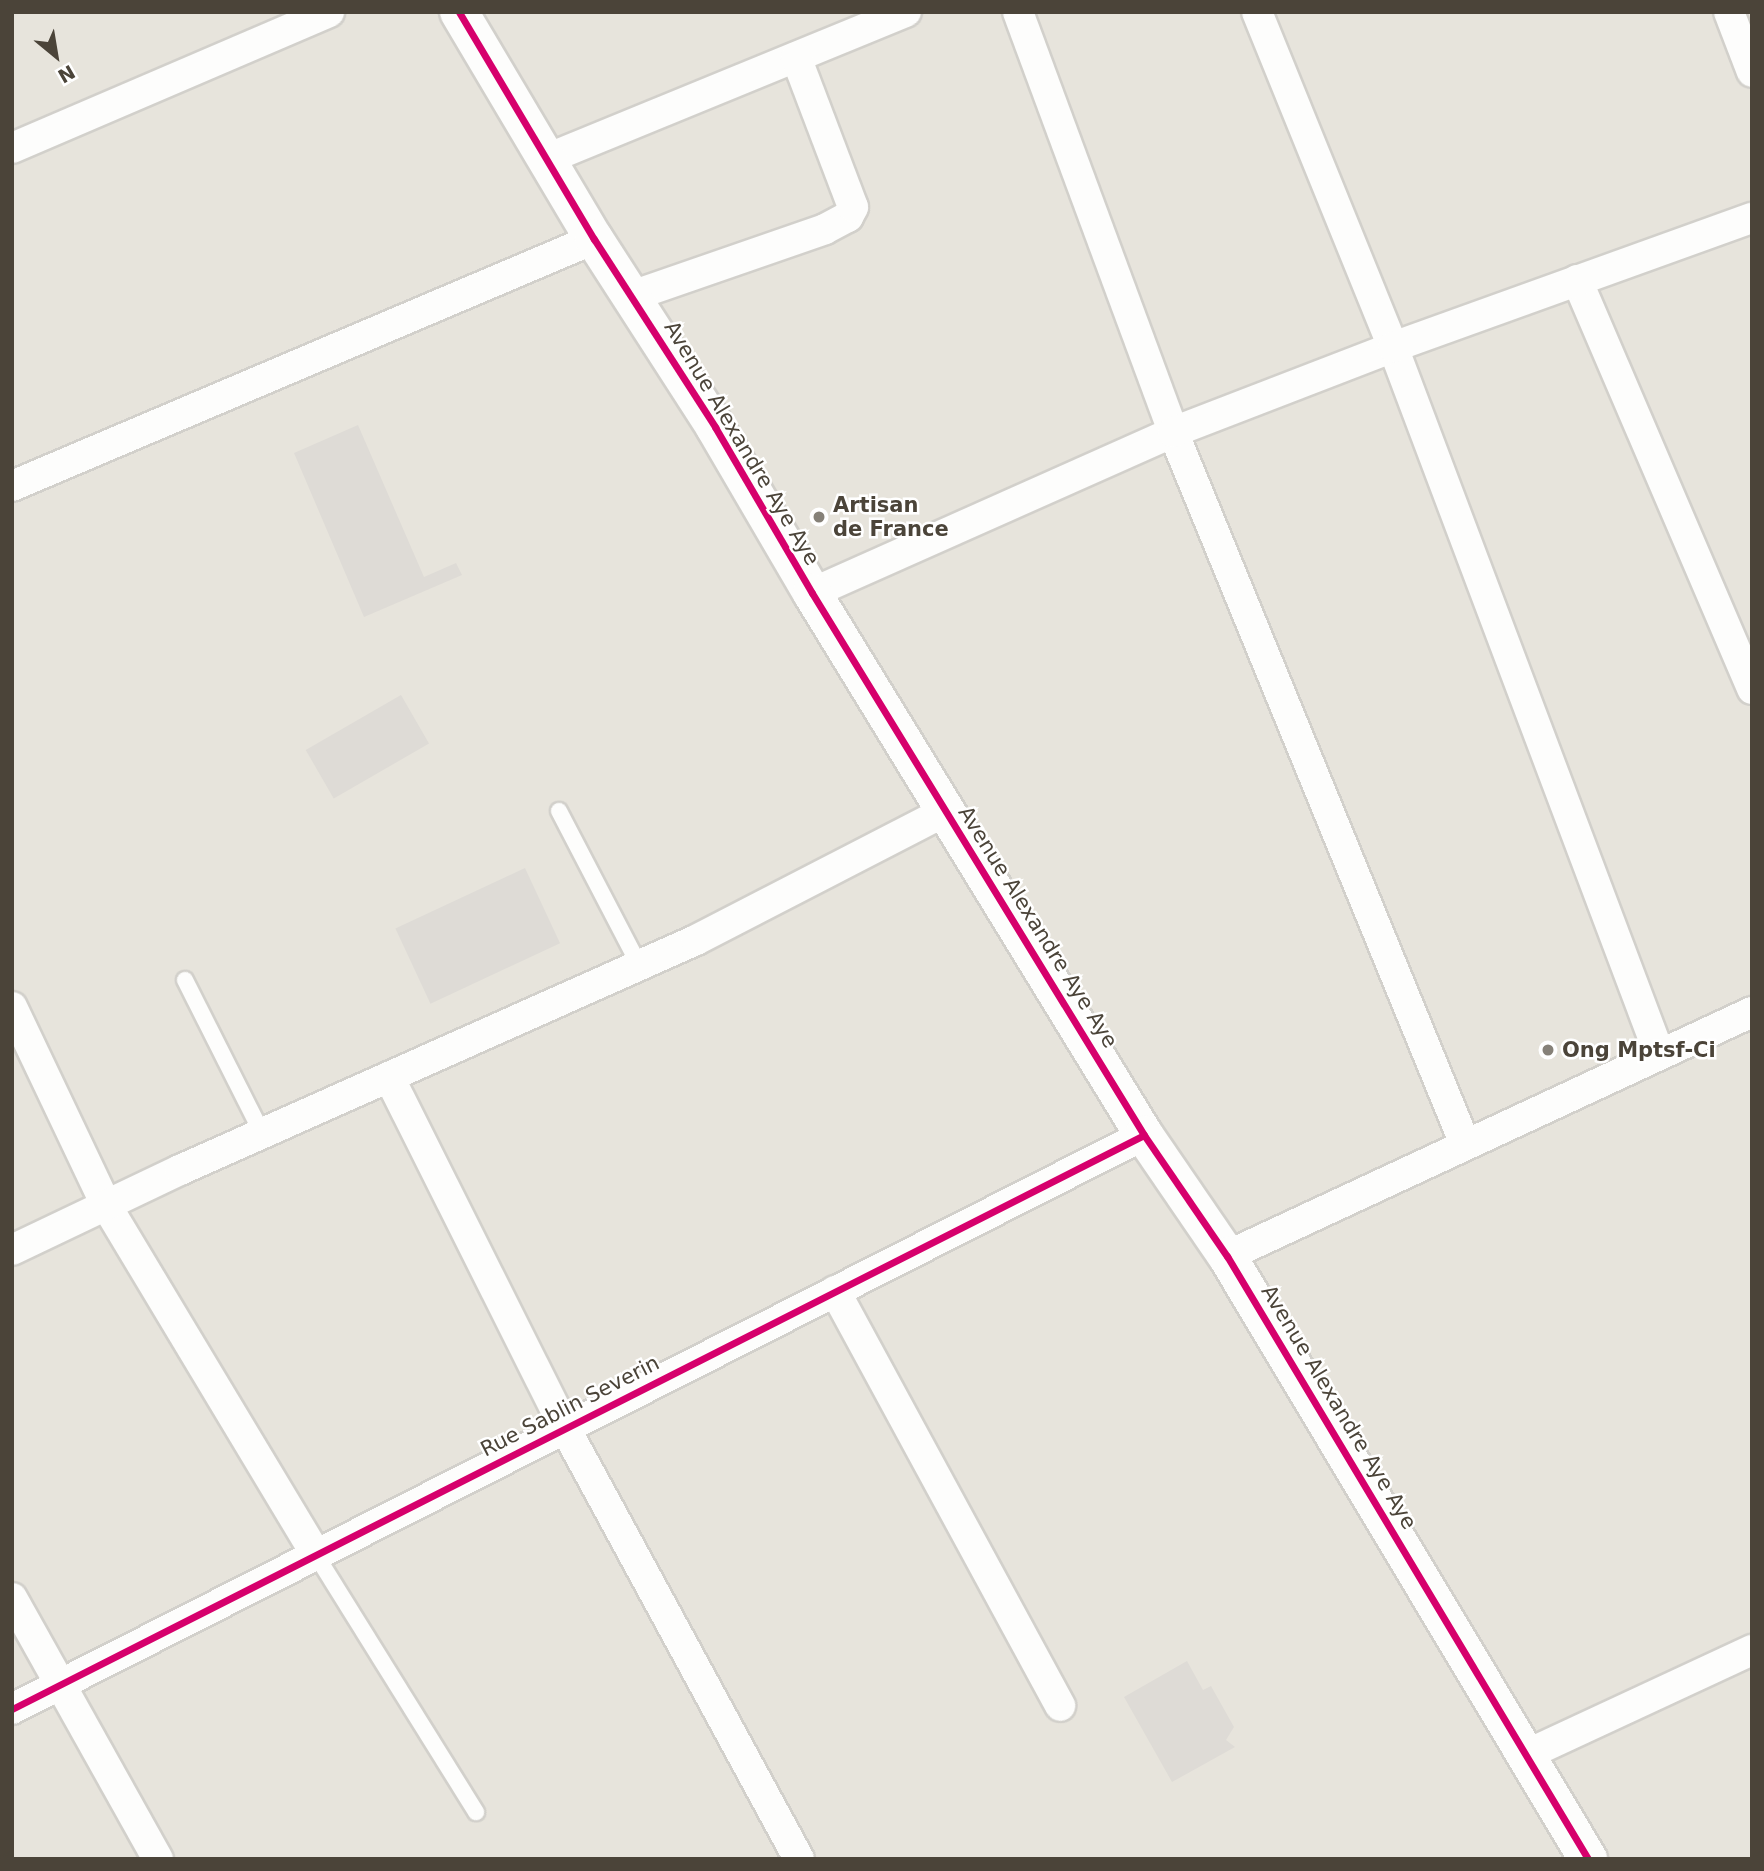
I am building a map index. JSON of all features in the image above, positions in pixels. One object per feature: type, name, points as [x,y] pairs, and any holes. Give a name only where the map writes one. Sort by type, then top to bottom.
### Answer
[{"type":"street","points":[[12,148],[329,12]]},
{"type":"street","name":"Avenue Alexandre Aye Aye","points":[[459,12],[594,239],[715,427],[812,593],[1144,1135],[1227,1256],[1528,1754],[1588,1859]]},
{"type":"street","points":[[547,159],[906,12]]},
{"type":"street","points":[[1018,12],[1173,432],[1465,1144]]},
{"type":"street","points":[[1257,12],[1393,347],[1659,1053]]},
{"type":"street","points":[[1729,12],[1752,72]]},
{"type":"street","points":[[632,296],[825,229],[848,217],[853,207],[796,57]]},
{"type":"street","points":[[812,593],[1173,432],[1393,347],[1752,218]]},
{"type":"street","points":[[12,486],[594,239]]},
{"type":"street","points":[[1577,281],[1752,689]]},
{"type":"street","points":[[12,1250],[262,1133],[696,940],[946,811]]},
{"type":"street","points":[[12,1007],[106,1205],[316,1555]]},
{"type":"street","points":[[1227,1256],[1659,1053],[1747,1025]]},
{"type":"street","points":[[388,1077],[565,1428],[799,1859]]},
{"type":"street","name":"Rue Sablin Severin","points":[[12,1709],[1144,1135]]},
{"type":"street","points":[[835,1291],[1060,1706]]},
{"type":"street","points":[[12,1598],[158,1859]]},
{"type":"street","points":[[1528,1754],[1752,1650]]},
{"type":"lane","points":[[559,811],[639,965]]},
{"type":"lane","points":[[186,980],[262,1133]]},
{"type":"lane","points":[[316,1555],[476,1812]]},
{"type":"shaded area","points":[[12,12],[1752,12],[1752,1859],[12,1859]]},
{"type":"building","points":[[358,425],[424,577],[456,563],[462,575],[364,617],[294,453]]},
{"type":"building","points":[[401,695],[429,743],[334,798],[306,750]]},
{"type":"building","points":[[525,868],[560,943],[430,1004],[395,928]]},
{"type":"building","points":[[1187,1661],[1203,1690],[1211,1686],[1234,1727],[1226,1740],[1235,1747],[1172,1782],[1124,1697]]},
{"type":"cycle path","points":[[459,12],[594,239],[715,427],[812,593],[1144,1135],[1227,1256],[1588,1859]]},
{"type":"cycle path","points":[[12,1709],[1144,1135]]},
{"type":"place","name":"Artisan de France","points":[[819,517]]},
{"type":"place","name":"Ong Mptsf-Ci","points":[[1548,1050]]}]
